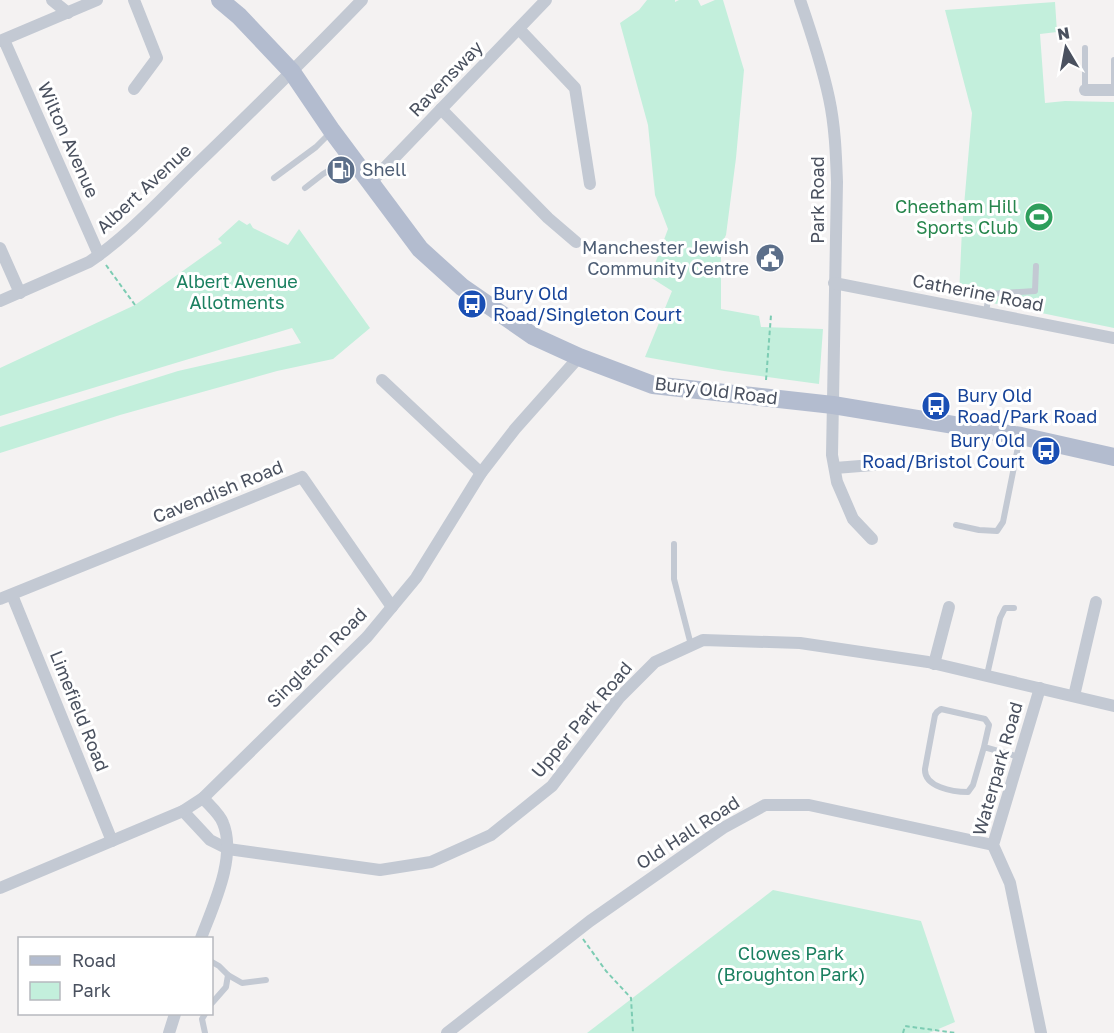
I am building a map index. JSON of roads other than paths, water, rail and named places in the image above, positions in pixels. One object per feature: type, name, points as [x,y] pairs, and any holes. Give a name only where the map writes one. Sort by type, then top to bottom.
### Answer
[{"type":"main road","name":"Bury Old Road","points":[[220,0],[239,16],[292,72],[332,131],[420,249],[462,286],[533,336],[579,357],[653,385],[833,405],[1021,436],[1114,457]]},
{"type":"street","points":[[52,0],[68,13]]},
{"type":"street","points":[[2,40],[97,0]]},
{"type":"street","points":[[134,0],[157,58],[134,89]]},
{"type":"street","name":"Albert Avenue","points":[[0,301],[89,262],[99,255],[292,72],[362,0]]},
{"type":"street","name":"Ravensway","points":[[371,182],[546,0]]},
{"type":"street","name":"Park Road","points":[[800,0],[815,43],[829,98],[835,140],[837,182],[832,455],[837,482],[853,519],[872,539]]},
{"type":"street","points":[[519,29],[575,88],[590,184]]},
{"type":"street","name":"Wilton Avenue","points":[[2,40],[99,255]]},
{"type":"street","points":[[1085,90],[1114,90]]},
{"type":"street","points":[[441,109],[548,218],[576,242]]},
{"type":"street","points":[[0,248],[20,292]]},
{"type":"street","name":"Catherine Road","points":[[834,283],[1114,338]]},
{"type":"street","name":"Singleton Road","points":[[0,888],[183,811],[203,798],[367,636],[392,607],[416,578],[481,473],[515,429],[579,357]]},
{"type":"street","points":[[382,380],[481,473]]},
{"type":"street","points":[[835,468],[873,465]]},
{"type":"street","name":"Cavendish Road","points":[[0,599],[302,477],[392,607]]},
{"type":"street","name":"Limefield Road","points":[[12,595],[112,841]]},
{"type":"street","points":[[1074,696],[1096,602]]},
{"type":"street","points":[[934,664],[949,607]]},
{"type":"street","name":"Upper Park Road","points":[[183,811],[210,840],[228,849],[380,870],[431,862],[491,835],[552,786],[619,698],[655,662],[703,640],[800,643],[934,664],[1114,706]]},
{"type":"street","name":"Waterpark Road","points":[[1040,688],[993,845],[1010,883],[1041,1033]]},
{"type":"street","points":[[202,937],[221,881],[228,849],[223,821],[203,798]]},
{"type":"street","name":"Old Hall Road","points":[[447,1033],[578,931],[723,828],[765,805],[809,805],[993,845]]},
{"type":"street","points":[[169,1033],[175,1015]]},
{"type":"lane","points":[[1085,48],[1085,90]]},
{"type":"lane","points":[[1114,60],[1114,90]]},
{"type":"lane","points":[[274,178],[316,147],[332,131]]},
{"type":"lane","points":[[305,188],[351,157]]},
{"type":"lane","points":[[986,312],[989,294],[1035,291],[1036,266]]},
{"type":"lane","points":[[956,525],[997,531],[1003,522],[1021,436]]},
{"type":"lane","points":[[674,544],[674,579],[691,645]]},
{"type":"lane","points":[[987,675],[1000,618],[1005,608],[1014,608]]},
{"type":"lane","points":[[945,709],[985,719],[989,725],[984,747],[973,785],[968,792],[933,784],[926,778],[925,769],[938,710],[945,709]]},
{"type":"lane","points":[[984,747],[1019,757]]},
{"type":"lane","points":[[213,963],[242,983],[266,981]]},
{"type":"lane","points":[[213,1002],[226,987],[228,975]]},
{"type":"lane","points":[[204,1015],[202,1019],[205,1033]]},
{"type":"place","name":"Shell","points":[[341,170]]},
{"type":"place","name":"Cheetham Hill Sports Club","points":[[1039,217]]},
{"type":"place","name":"Manchester Jewish Community Centre","points":[[770,258]]},
{"type":"place","name":"Bury Old Road/Singleton Court","points":[[472,304]]},
{"type":"place","name":"Bury Old Road/Park Road","points":[[936,406]]},
{"type":"place","name":"Bury Old Road/Bristol Court","points":[[1046,451]]},
{"type":"park label","name":"Albert Avenue Allotments","points":[[237,292]]},
{"type":"park label","name":"Clowes Park (Broughton Park)","points":[[791,964]]}]
